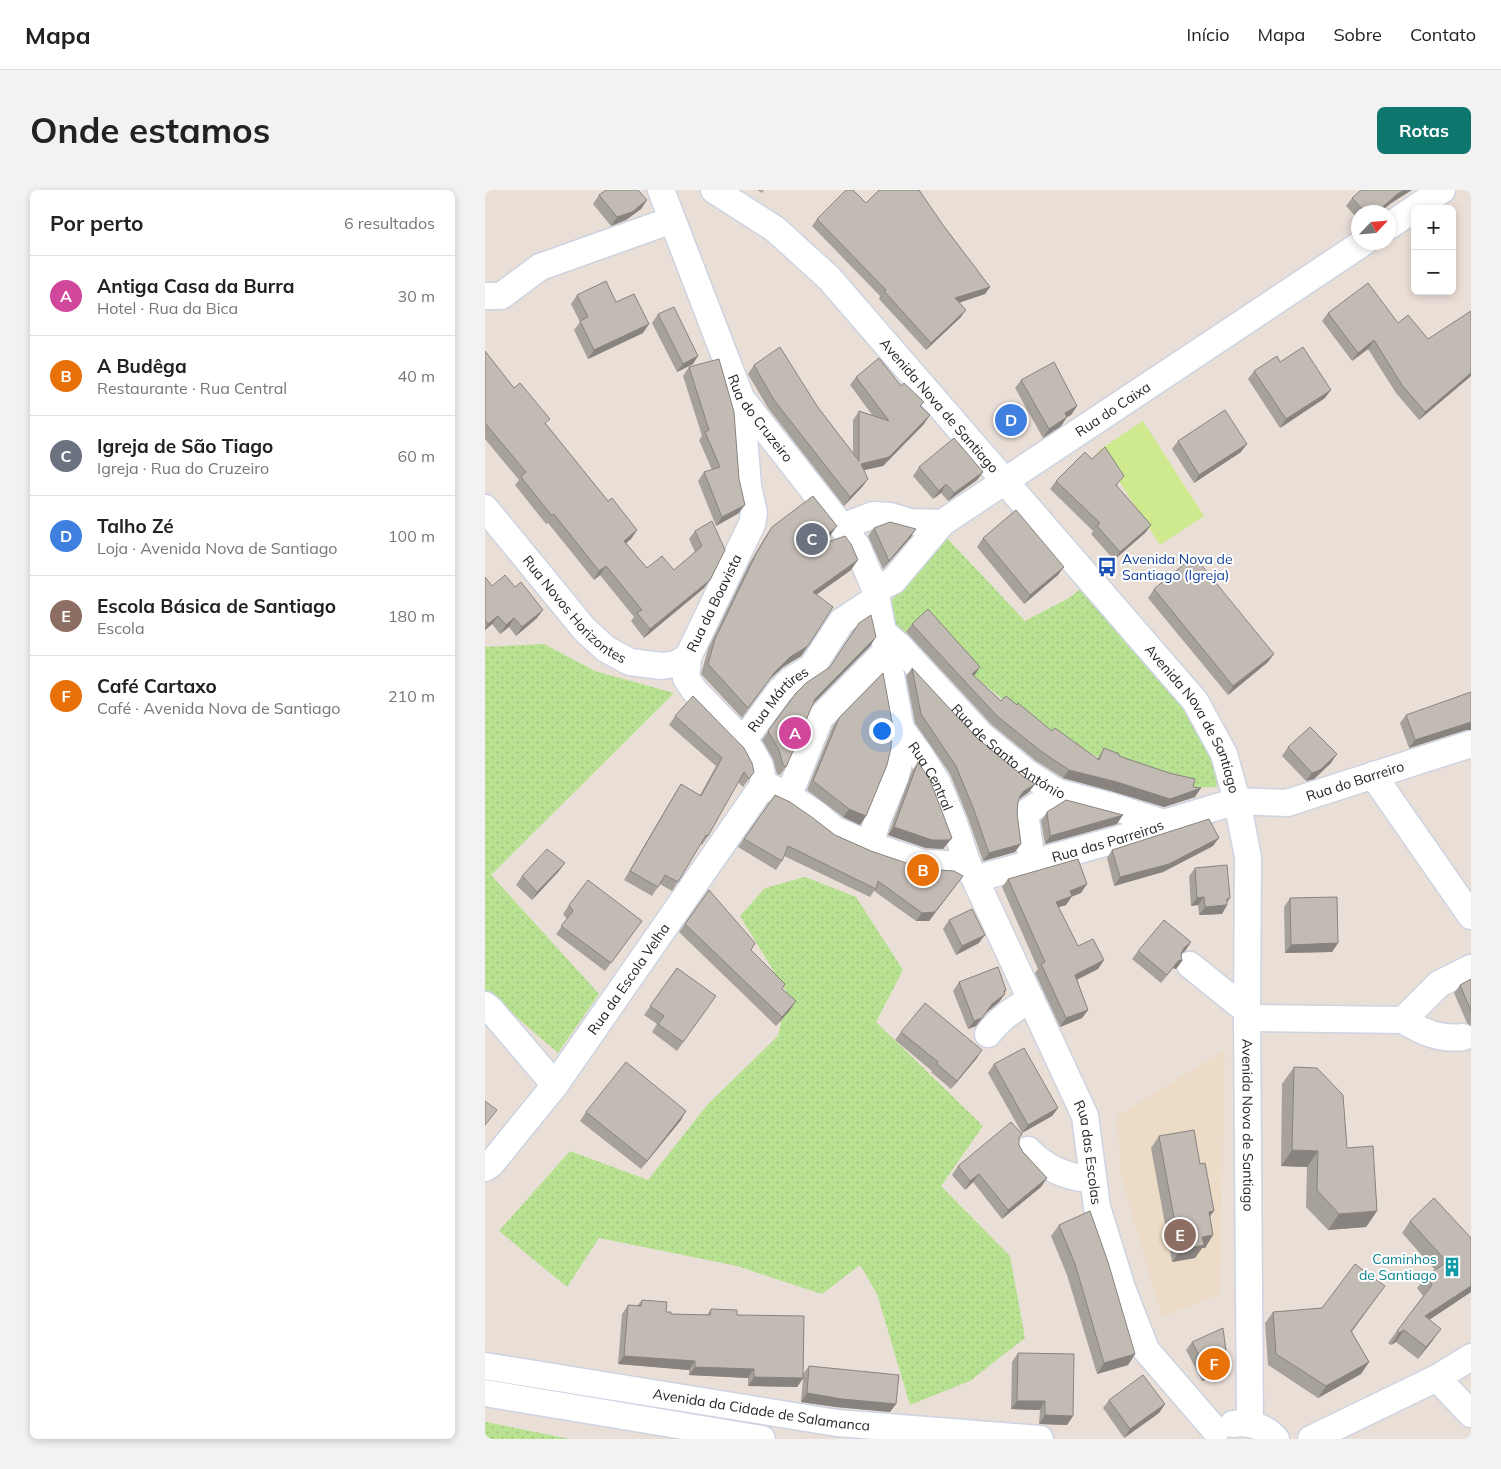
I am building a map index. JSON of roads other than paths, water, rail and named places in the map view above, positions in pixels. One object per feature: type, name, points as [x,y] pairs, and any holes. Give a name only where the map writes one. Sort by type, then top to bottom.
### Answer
[{"type":"street","name":"Rua do Cruzeiro","points":[[661,190],[741,398],[857,546],[876,593],[884,641]]},
{"type":"street","name":"Avenida Nova de Santiago","points":[[714,190],[775,229],[829,278],[1195,701],[1224,754],[1237,801],[1248,857],[1247,1014],[1250,1424]]},
{"type":"street","points":[[1396,221],[1442,190]]},
{"type":"street","points":[[485,296],[501,296],[539,268],[672,220]]},
{"type":"street","name":"Rua do Caixa","points":[[876,593],[893,582],[941,523],[1352,250]]},
{"type":"street","name":"Rua da Boavista","points":[[741,398],[748,486],[754,513],[752,524],[688,657],[686,678],[693,690],[750,748],[774,789]]},
{"type":"street","name":"Rua Novos Horizontes","points":[[485,508],[585,630],[606,649],[630,662],[661,666],[676,664],[688,657]]},
{"type":"street","points":[[842,527],[873,514],[890,516],[910,522],[941,523]]},
{"type":"street","name":"Rua Mártires","points":[[743,741],[779,692],[791,680],[811,667],[842,622],[876,593]]},
{"type":"street","name":"Rua Central","points":[[884,641],[901,729],[920,754],[937,782],[972,872]]},
{"type":"street","name":"Rua da Escola Velha","points":[[485,1168],[491,1164],[555,1085],[774,789],[791,788],[820,718],[884,641]]},
{"type":"street","name":"Rua de Santo António","points":[[884,641],[899,646],[981,735],[1027,773],[1057,792],[1164,823]]},
{"type":"street","points":[[870,845],[877,821],[895,778],[900,759],[901,729]]},
{"type":"street","name":"Rua do Barreiro","points":[[1237,801],[1287,803],[1471,744]]},
{"type":"street","points":[[1373,775],[1471,916]]},
{"type":"street","name":"Rua das Parreiras","points":[[774,789],[816,814],[835,830],[870,845],[923,863],[972,872],[1032,863],[1135,834],[1164,823],[1237,801]]},
{"type":"street","points":[[1032,863],[1026,820],[1027,812],[1057,792]]},
{"type":"street","name":"Rua das Escolas","points":[[972,872],[1085,1116],[1097,1207],[1122,1288],[1146,1350],[1209,1437]]},
{"type":"street","points":[[1190,965],[1247,1014],[1403,1020],[1421,1031],[1438,1036],[1451,1039],[1463,1037]]},
{"type":"street","points":[[1403,1020],[1439,984],[1471,968]]},
{"type":"street","points":[[988,1034],[997,1022],[1013,1009],[1031,999]]},
{"type":"street","points":[[485,1005],[555,1085]]},
{"type":"street","points":[[1028,1150],[1049,1168],[1075,1178],[1093,1180]]},
{"type":"street","points":[[1311,1439],[1437,1378],[1471,1357]]},
{"type":"street","name":"Avenida da Cidade de Salamanca","points":[[485,1366],[837,1424],[1040,1439]]},
{"type":"street","points":[[1437,1378],[1471,1414]]},
{"type":"street","name":"Avenida da Cidade de Salamanca","points":[[485,1393],[762,1439]]},
{"type":"street","points":[[1209,1437],[1227,1425],[1239,1423],[1261,1428],[1276,1439]]},
{"type":"place","name":"Talho Zé","points":[[1011,420]]},
{"type":"place","name":"Igreja de São Tiago","points":[[812,539]]},
{"type":"place","name":"Avenida Nova de Santiago (Igreja)","points":[[1107,567]]},
{"type":"place","name":"Antiga Casa da Burra","points":[[795,733]]},
{"type":"place","name":"A Budêga","points":[[923,870]]},
{"type":"place","name":"Escola Básica de Santiago","points":[[1180,1235]]},
{"type":"place","name":"Caminhos de Santiago","points":[[1452,1267]]},
{"type":"place","name":"Café Cartaxo","points":[[1214,1364]]}]
